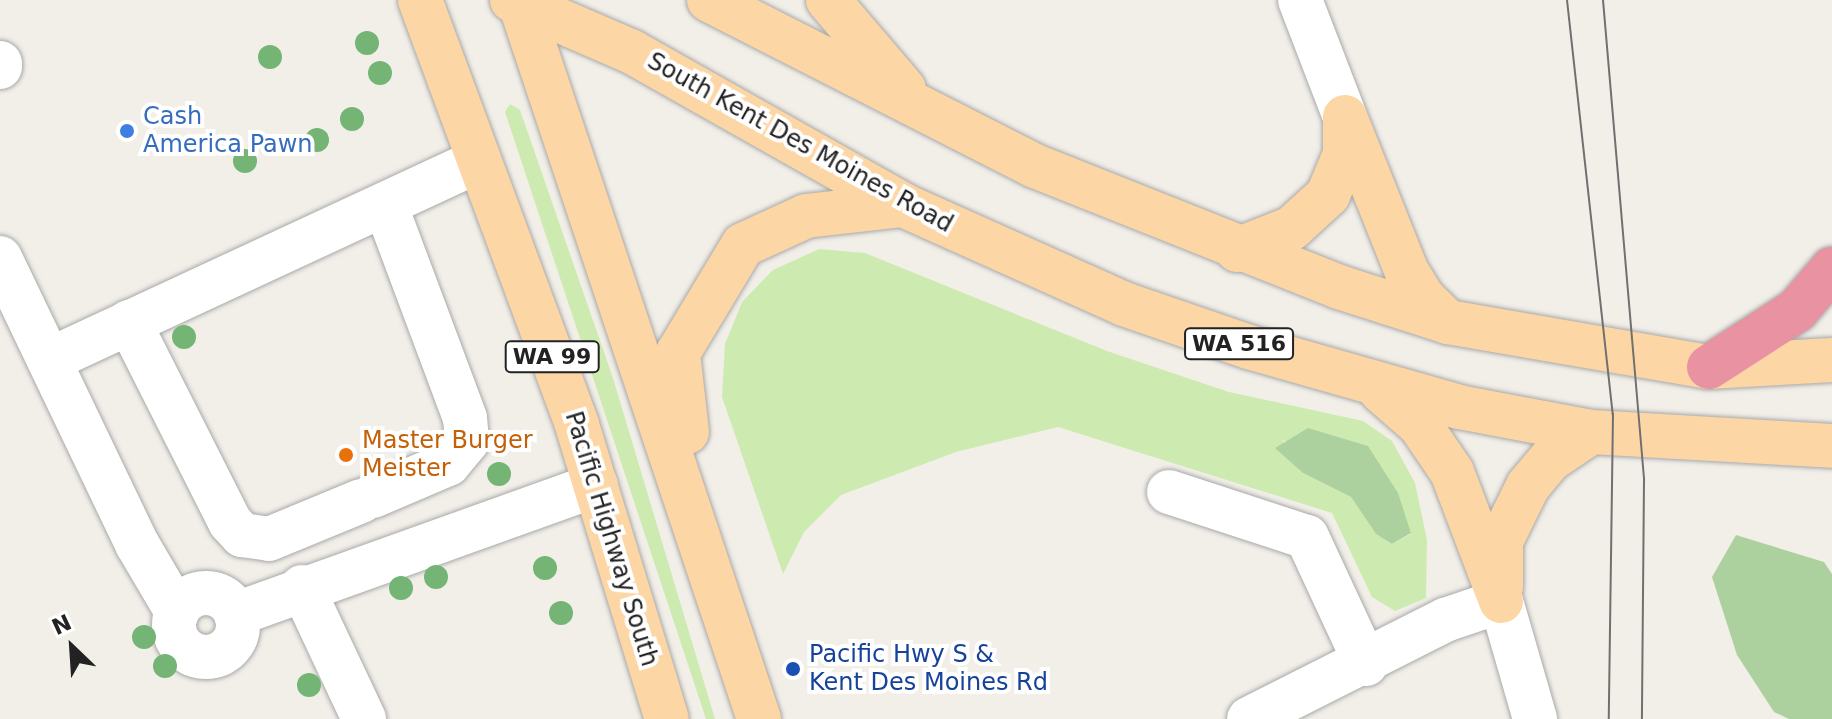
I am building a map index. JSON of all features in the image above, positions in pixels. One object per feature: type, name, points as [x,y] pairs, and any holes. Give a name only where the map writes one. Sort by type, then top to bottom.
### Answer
[{"type":"highway","points":[[1709,367],[1797,310],[1832,269]]},
{"type":"main road","name":"Pacific Highway South","points":[[420,0],[596,485],[667,719]]},
{"type":"main road","points":[[709,0],[1035,166],[1237,250],[1448,322],[1709,367],[1832,360]]},
{"type":"main road","points":[[828,0],[915,103]]},
{"type":"main road","name":"South Kent Des Moines Road","points":[[518,2],[632,52],[903,205],[1124,304],[1373,385],[1591,432],[1832,446]]},
{"type":"main road","name":"WA 99","points":[[518,2],[759,719]]},
{"type":"main road","points":[[1237,250],[1292,228],[1328,195],[1345,154],[1345,117]]},
{"type":"main road","points":[[1345,117],[1407,272],[1423,298],[1448,322]]},
{"type":"main road","points":[[700,542],[678,353],[743,245],[806,216],[903,205]]},
{"type":"main road","points":[[1373,385],[1438,448],[1501,601]]},
{"type":"main road","points":[[1501,601],[1501,541],[1528,486],[1551,459],[1591,432]]},
{"type":"street","points":[[1300,0],[1345,117]]},
{"type":"street","points":[[49,360],[479,160]]},
{"type":"street","points":[[129,322],[230,522],[242,535],[269,539],[448,464],[467,441],[465,418],[385,204]]},
{"type":"street","points":[[0,258],[137,544],[177,612],[179,642],[205,657],[232,644],[236,614],[302,587],[596,485]]},
{"type":"street","points":[[1169,492],[1307,537],[1366,664]]},
{"type":"street","points":[[302,587],[364,719]]},
{"type":"street","points":[[1249,719],[1366,664],[1445,620],[1501,601],[1535,719]]},
{"type":"green space","points":[[510,104],[520,110],[613,378],[715,719],[706,719],[505,112]]},
{"type":"green space","points":[[819,249],[865,253],[1107,351],[1229,392],[1363,421],[1392,441],[1415,483],[1427,540],[1426,598],[1395,611],[1372,597],[1332,513],[1058,427],[956,452],[841,495],[804,532],[783,574],[722,397],[725,344],[742,302],[773,270]],"holes":[[[1282,439],[1411,534],[1392,544],[1376,534],[1351,497],[1303,473]]]},
{"type":"green space","points":[[1308,428],[1368,446],[1398,493],[1411,533],[1392,544],[1376,534],[1351,497],[1303,473],[1275,448]]},
{"type":"green space","points":[[1736,535],[1824,562],[1832,574],[1832,719],[1789,719],[1774,712],[1737,655],[1712,577]]},
{"type":"tram line","points":[[1567,0],[1613,414],[1609,719]]},
{"type":"tram line","points":[[1603,0],[1644,480],[1642,719]]},
{"type":"place","name":"Cash America Pawn","points":[[127,131]]},
{"type":"place","name":"Master Burger Meister","points":[[346,455]]},
{"type":"place","name":"Pacific Hwy S & Kent Des Moines Rd","points":[[793,669]]}]
